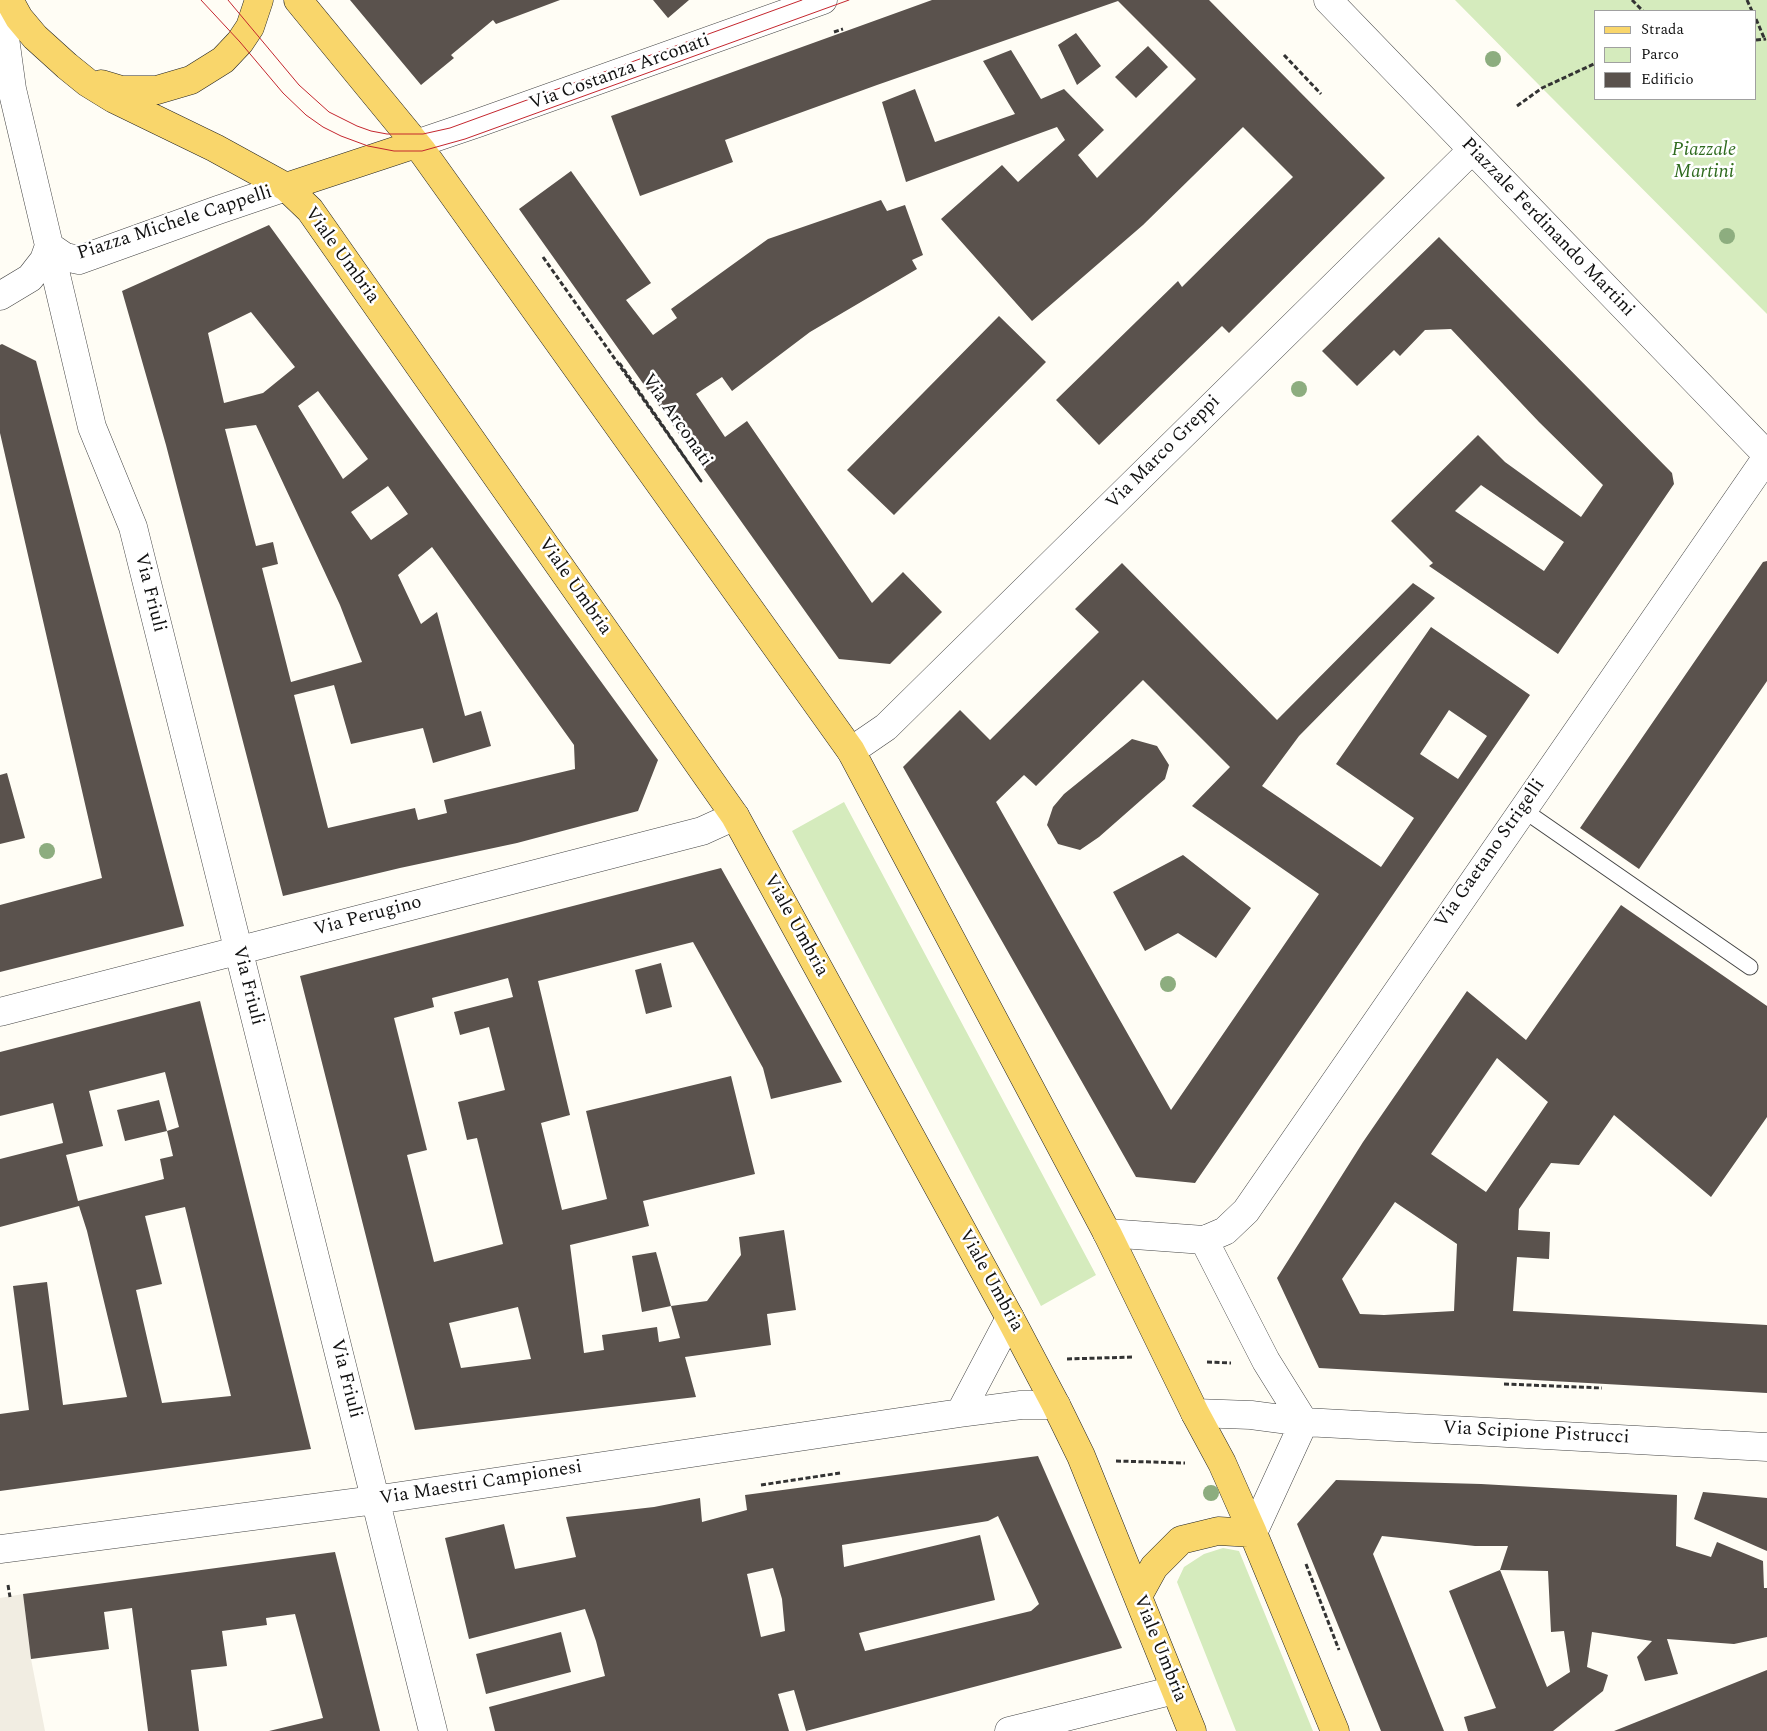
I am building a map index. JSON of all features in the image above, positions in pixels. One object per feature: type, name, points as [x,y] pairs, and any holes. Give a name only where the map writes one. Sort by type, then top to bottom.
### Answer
[{"type":"main road","name":"Piazza Michele Cappelli","points":[[9,0],[19,18],[35,36],[67,66],[114,99],[215,148],[286,188],[416,144]]},
{"type":"main road","points":[[67,66],[92,81],[121,90],[157,90],[192,80],[223,60],[240,42],[250,27],[259,0]]},
{"type":"main road","points":[[298,0],[416,144],[851,751],[1107,1233],[1222,1464],[1253,1533],[1335,1731]]},
{"type":"main road","name":"Viale Umbria","points":[[286,188],[310,210],[734,816],[1056,1405],[1081,1456],[1192,1731]]},
{"type":"main road","points":[[1138,1596],[1154,1567],[1181,1540],[1218,1531],[1253,1533]]},
{"type":"street","name":"Piazza Michele Cappelli","points":[[4,0],[5,38],[12,89],[49,246],[65,257],[79,260],[218,210],[286,188]]},
{"type":"street","name":"Via Costanza Arconati","points":[[416,144],[823,0]]},
{"type":"street","name":"Piazzale Ferdinando Martini","points":[[1328,0],[1767,456]]},
{"type":"street","name":"Via Marco Greppi","points":[[851,751],[886,727],[1472,150]]},
{"type":"street","points":[[0,296],[30,278],[44,260],[49,246]]},
{"type":"street","name":"Via Friuli","points":[[49,246],[92,427],[133,527],[433,1731]]},
{"type":"street","name":"Via Gaetano Strigelli","points":[[1204,1240],[1225,1231],[1246,1211],[1522,808],[1767,456]]},
{"type":"street","name":"Via Perugino","points":[[0,1012],[702,831],[734,816]]},
{"type":"street","points":[[1107,1233],[1204,1240],[1266,1361],[1304,1422]]},
{"type":"street","points":[[960,1412],[1010,1318]]},
{"type":"street","name":"Via Maestri Campionesi","points":[[0,1549],[375,1500],[960,1412],[1021,1405],[1056,1405]]},
{"type":"street","points":[[1195,1413],[1251,1416],[1304,1422]]},
{"type":"street","points":[[1253,1533],[1304,1422]]},
{"type":"street","name":"Via Scipione Pistrucci","points":[[1304,1422],[1767,1446]]},
{"type":"street","points":[[1009,1731],[1175,1690]]},
{"type":"lane","points":[[1522,808],[1750,967]]},
{"type":"path","points":[[1632,0],[1642,10]]},
{"type":"path","points":[[1757,21],[1766,39]]},
{"type":"path","points":[[1284,55],[1321,94]]},
{"type":"path","points":[[1517,106],[1542,88],[1594,64]]},
{"type":"path","name":"Via Arconati","points":[[543,258],[702,481],[618,361]]},
{"type":"path","points":[[1064,1359],[1134,1357]]},
{"type":"path","points":[[1504,1384],[1602,1388]]},
{"type":"path","points":[[1113,1461],[1190,1463]]},
{"type":"path","points":[[761,1485],[840,1473]]},
{"type":"path","points":[[1306,1564],[1339,1650]]},
{"type":"path","points":[[8,1585],[10,1597]]},
{"type":"green space","name":"Piazzale Martini","points":[[1455,0],[1767,0],[1767,314]]},
{"type":"green space","points":[[844,802],[1096,1275],[1041,1306],[792,831]]},
{"type":"green space","points":[[1223,1548],[1239,1551],[1313,1731],[1236,1731],[1177,1582],[1184,1567],[1204,1554]]},
{"type":"shaded area","points":[[23,1594],[31,1659],[45,1731],[0,1731],[0,1598]]},
{"type":"building","points":[[350,0],[560,0],[496,24],[493,20],[451,55],[454,58],[421,85]]},
{"type":"building","points":[[653,0],[689,0],[668,18]]},
{"type":"building","points":[[932,0],[1209,0],[1385,178],[1229,333],[1222,326],[1099,445],[1056,400],[1178,281],[1182,287],[1293,177],[1243,127],[1143,225],[1032,321],[941,219],[1002,165],[1018,182],[1065,140],[1057,127],[906,182],[882,102],[915,89],[935,142],[1015,114],[983,61],[1011,50],[1041,99],[1064,89],[1104,130],[1078,155],[1097,178],[1196,79],[1118,1],[725,140],[733,162],[640,196],[611,116]]},
{"type":"building","points":[[1076,33],[1101,66],[1077,85],[1058,45]]},
{"type":"building","points":[[1148,46],[1168,67],[1136,98],[1115,77]]},
{"type":"building","points":[[571,171],[651,283],[626,300],[653,335],[677,318],[671,309],[768,239],[881,200],[887,211],[905,205],[923,255],[912,260],[917,269],[810,332],[732,391],[722,377],[696,394],[725,437],[747,421],[872,603],[903,572],[942,612],[890,664],[839,659],[519,209]]},
{"type":"building","points":[[269,225],[658,760],[638,811],[517,843],[283,896],[166,445],[122,291]],"holes":[[[251,312],[295,367],[263,393],[224,403],[208,333]],[[318,391],[368,459],[343,479],[298,406]],[[256,425],[340,605],[362,662],[291,682],[262,568],[278,564],[273,542],[256,546],[225,429]],[[388,486],[408,514],[371,540],[351,512]],[[432,547],[574,745],[575,769],[444,800],[447,813],[418,820],[415,808],[328,828],[294,695],[334,685],[351,744],[423,728],[433,763],[491,746],[481,711],[465,716],[437,612],[421,624],[398,575]]]},
{"type":"building","points":[[1439,237],[1672,473],[1674,484],[1558,654],[1429,566],[1433,563],[1391,521],[1478,435],[1505,462],[1581,517],[1603,485],[1539,422],[1451,329],[1425,330],[1400,356],[1394,350],[1357,386],[1322,351]],"holes":[[[1481,485],[1564,542],[1544,571],[1455,511]]]},
{"type":"building","points":[[999,316],[1046,362],[894,515],[847,470]]},
{"type":"building","points":[[2,344],[36,361],[184,926],[0,972],[0,905],[102,878],[0,433],[0,345]]},
{"type":"building","points":[[1767,561],[1767,681],[1639,869],[1580,828],[1763,562]]},
{"type":"building","points":[[1122,563],[1277,720],[1413,583],[1435,598],[1299,736],[1262,786],[1381,867],[1414,818],[1336,764],[1431,627],[1530,695],[1195,1183],[1136,1177],[903,767],[960,710],[990,740],[1099,632],[1075,609]],"holes":[[[1143,680],[1230,767],[1192,806],[1319,894],[1171,1110],[996,802],[1024,775],[1036,786]],[[1449,710],[1487,736],[1458,779],[1420,754]]]},
{"type":"building","points":[[1132,739],[1157,746],[1169,765],[1165,779],[1099,837],[1080,850],[1058,844],[1047,825],[1053,807],[1064,794]]},
{"type":"building","points":[[7,773],[25,838],[0,844],[0,775]]},
{"type":"building","points":[[1183,855],[1251,908],[1216,958],[1178,933],[1145,951],[1113,892]]},
{"type":"building","points":[[721,868],[842,1082],[771,1099],[763,1068],[693,942],[538,981],[570,1115],[541,1123],[562,1210],[607,1199],[586,1111],[731,1076],[755,1174],[643,1201],[649,1226],[570,1245],[584,1353],[604,1350],[602,1335],[657,1327],[659,1342],[680,1338],[671,1306],[707,1301],[741,1255],[739,1237],[784,1230],[796,1310],[767,1314],[771,1345],[685,1357],[696,1397],[415,1430],[300,976]],"holes":[[[508,978],[513,997],[454,1012],[460,1035],[489,1027],[505,1090],[458,1102],[467,1140],[477,1138],[503,1244],[434,1262],[407,1155],[427,1150],[394,1018],[434,1007],[432,998]],[[518,1307],[531,1359],[461,1368],[449,1323]]]},
{"type":"building","points":[[1621,905],[1767,1006],[1767,1117],[1711,1197],[1614,1115],[1579,1165],[1551,1163],[1519,1209],[1518,1230],[1550,1232],[1549,1259],[1517,1257],[1513,1311],[1767,1325],[1767,1393],[1319,1368],[1277,1278],[1363,1142],[1467,991],[1526,1040]],"holes":[[[1497,1058],[1548,1102],[1486,1192],[1431,1154]],[[1395,1202],[1457,1244],[1454,1311],[1384,1315],[1360,1314],[1342,1279]]]},
{"type":"building","points":[[661,963],[672,1007],[646,1014],[635,970]]},
{"type":"building","points":[[200,1001],[311,1449],[0,1491],[0,1414],[29,1410],[13,1286],[47,1282],[63,1405],[127,1397],[87,1231],[79,1206],[0,1227],[0,1159],[63,1143],[53,1103],[0,1116],[0,1052]],"holes":[[[165,1072],[179,1127],[167,1131],[173,1156],[160,1159],[164,1179],[78,1201],[66,1155],[103,1146],[89,1091]],[[185,1207],[231,1396],[162,1403],[136,1290],[162,1284],[145,1216]]]},
{"type":"building","points":[[159,1100],[167,1131],[125,1141],[117,1110]]},
{"type":"building","points":[[656,1252],[671,1306],[642,1312],[632,1256]]},
{"type":"building","points":[[1038,1456],[1122,1648],[806,1731],[794,1690],[778,1694],[789,1731],[495,1731],[489,1707],[605,1676],[596,1641],[585,1609],[469,1639],[445,1538],[504,1524],[515,1569],[576,1557],[566,1517],[654,1507],[700,1498],[702,1522],[747,1510],[745,1495]],"holes":[[[998,1516],[1039,1604],[1031,1611],[865,1651],[859,1633],[995,1600],[980,1535],[844,1567],[842,1545],[988,1521]],[[773,1568],[782,1599],[785,1631],[761,1637],[747,1574]]]},
{"type":"building","points":[[1336,1480],[1481,1484],[1677,1495],[1676,1546],[1711,1557],[1717,1542],[1763,1561],[1764,1588],[1767,1588],[1767,1637],[1734,1644],[1667,1639],[1678,1674],[1645,1681],[1637,1657],[1652,1641],[1592,1632],[1587,1667],[1608,1675],[1603,1691],[1553,1731],[1468,1731],[1464,1717],[1496,1708],[1449,1591],[1500,1570],[1508,1546],[1475,1546],[1382,1536],[1373,1554],[1444,1731],[1381,1731],[1297,1524]],"holes":[[[1500,1570],[1548,1571],[1551,1632],[1564,1631],[1570,1672],[1547,1687]]]},
{"type":"building","points":[[1703,1492],[1767,1498],[1767,1551],[1694,1519]]},
{"type":"building","points":[[335,1552],[380,1731],[269,1731],[323,1718],[295,1614],[266,1618],[267,1625],[222,1631],[227,1666],[191,1670],[199,1731],[148,1731],[132,1608],[104,1612],[109,1649],[31,1659],[23,1594]]},
{"type":"building","points":[[561,1632],[571,1672],[486,1694],[476,1654]]},
{"type":"building","points":[[1767,1670],[1767,1731],[1614,1731]]},
{"type":"tram line","points":[[201,0],[283,93],[306,115],[323,127],[341,136],[368,146],[394,151],[422,151],[465,139],[849,0]]},
{"type":"tram line","points":[[228,0],[299,85],[329,112],[357,126],[387,134],[423,134],[450,128],[802,0]]}]
